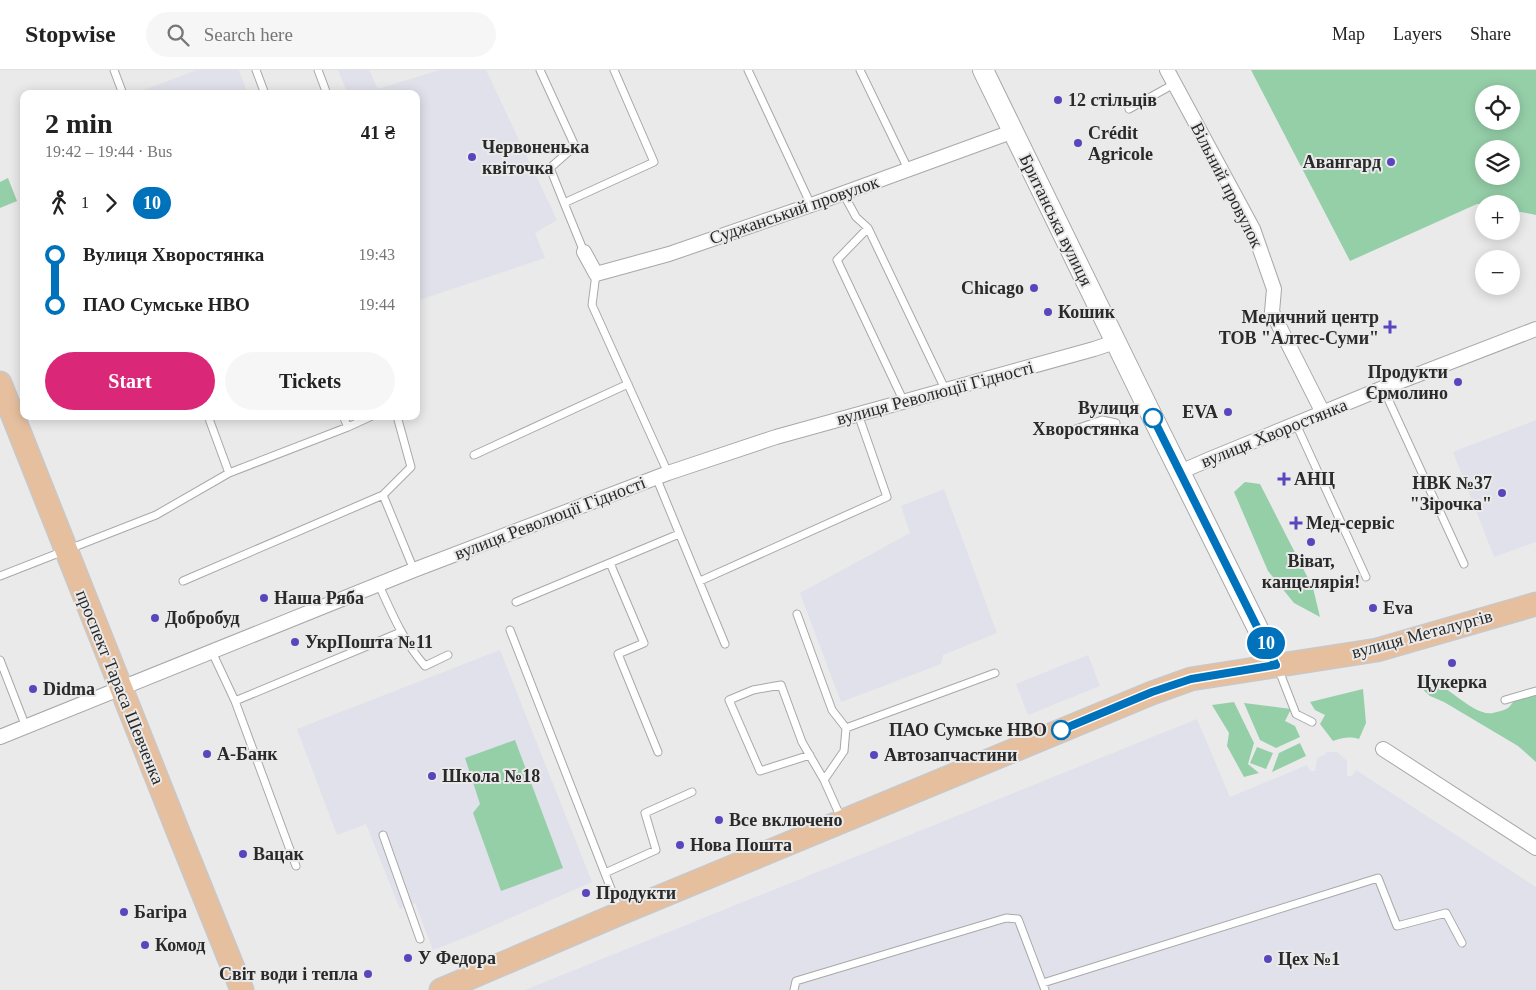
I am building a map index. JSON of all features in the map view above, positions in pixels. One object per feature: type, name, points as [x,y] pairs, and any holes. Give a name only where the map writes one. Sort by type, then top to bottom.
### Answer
[{"type":"main road","name":"Британська вулиця","points":[[983,70],[1115,342],[1276,665]]},
{"type":"main road","name":"проспект Тараса Шевченка","points":[[0,383],[13,407],[66,550],[242,990]]},
{"type":"main road","name":"вулиця Металургів","points":[[440,990],[1152,692],[1191,679],[1377,650],[1536,604]]},
{"type":"street","name":"Вільний провулок","points":[[1167,70],[1253,229],[1274,289],[1272,312],[1323,413]]},
{"type":"street","name":"Суджанський провулок","points":[[596,274],[669,254],[991,141],[1014,131]]},
{"type":"street","points":[[584,252],[596,274]]},
{"type":"street","name":"вулиця Хворостянка","points":[[1180,472],[1383,388],[1536,329]]},
{"type":"street","name":"вулиця Революції Гідності","points":[[0,737],[414,570],[662,475],[776,437],[946,391],[1115,342]]},
{"type":"street","points":[[1383,750],[1536,848]]},
{"type":"lane","points":[[114,70],[122,90]]},
{"type":"lane","points":[[256,70],[264,90]]},
{"type":"lane","points":[[318,70],[326,90]]},
{"type":"lane","points":[[540,70],[575,146],[550,168],[584,252]]},
{"type":"lane","points":[[564,203],[654,162],[614,70]]},
{"type":"lane","points":[[748,70],[811,205]]},
{"type":"lane","points":[[860,70],[908,170]]},
{"type":"lane","points":[[1129,109],[1174,84]]},
{"type":"lane","points":[[843,193],[856,217],[868,228],[946,391]]},
{"type":"lane","points":[[868,228],[837,260],[904,402]]},
{"type":"lane","points":[[596,274],[592,305],[628,384],[662,475],[679,534],[725,644]]},
{"type":"lane","points":[[474,454],[628,384]]},
{"type":"lane","points":[[1383,388],[1464,564]]},
{"type":"lane","points":[[700,581],[887,497],[858,414]]},
{"type":"lane","points":[[209,420],[229,473]]},
{"type":"lane","points":[[345,420],[348,427]]},
{"type":"lane","points":[[0,576],[156,515],[229,473],[363,420]]},
{"type":"lane","points":[[183,581],[383,495],[411,467],[398,420]]},
{"type":"lane","points":[[1073,430],[1102,420],[1116,424]]},
{"type":"lane","points":[[1296,424],[1366,577]]},
{"type":"lane","points":[[383,495],[414,570]]},
{"type":"lane","points":[[516,602],[679,534]]},
{"type":"lane","points":[[610,563],[644,643],[618,654],[658,752]]},
{"type":"lane","points":[[379,585],[401,632],[425,666],[448,655]]},
{"type":"lane","points":[[797,614],[832,710],[846,728],[844,751],[824,780]]},
{"type":"lane","points":[[510,630],[621,913]]},
{"type":"lane","points":[[235,701],[401,632]]},
{"type":"lane","points":[[212,652],[235,701],[296,866]]},
{"type":"lane","points":[[0,660],[26,727]]},
{"type":"lane","points":[[1276,665],[1296,714],[1312,722]]},
{"type":"lane","points":[[846,728],[995,673]]},
{"type":"lane","points":[[810,755],[760,771],[729,700],[753,690],[781,685],[802,742],[810,755],[824,780],[842,821]]},
{"type":"lane","points":[[1505,700],[1536,691]]},
{"type":"lane","points":[[605,873],[656,850],[645,813],[692,792]]},
{"type":"lane","points":[[383,835],[420,939]]},
{"type":"lane","points":[[794,990],[796,982],[1006,918],[1018,919],[1044,986],[1378,878],[1397,926],[1446,912],[1462,943]]},
{"type":"shaded area","points":[[197,70],[239,70],[246,90],[144,90]]},
{"type":"shaded area","name":"Червоненька квіточка","points":[[338,70],[369,70],[378,89],[439,70],[486,70],[557,220],[535,233],[545,258],[420,300],[420,90],[346,90]]},
{"type":"shaded area","name":"НВК №37 \"Зірочка\"","points":[[1536,420],[1536,542],[1494,557],[1453,452]]},
{"type":"shaded area","points":[[944,489],[997,633],[943,655],[941,664],[841,702],[800,593],[910,533],[901,506]]},
{"type":"shaded area","name":"Школа №18","points":[[500,650],[592,882],[433,950],[415,903],[400,909],[366,824],[337,835],[297,729]]},
{"type":"shaded area","points":[[1088,655],[1100,686],[1028,715],[1016,684]]},
{"type":"shaded area","points":[[1197,719],[1230,797],[1307,765],[1310,771],[1315,771],[1319,757],[1326,754],[1326,752],[1337,752],[1347,761],[1347,776],[1352,776],[1356,770],[1536,887],[1536,990],[525,990]]},
{"type":"green space","name":"Авангард","points":[[1251,70],[1536,70],[1536,215],[1520,212],[1520,195],[1475,195],[1475,205],[1350,261]]},
{"type":"green space","points":[[8,178],[17,201],[0,208],[0,182]]},
{"type":"green space","points":[[1245,482],[1260,484],[1313,588],[1320,617],[1294,603],[1268,571],[1234,492]]},
{"type":"green space","points":[[1421,677],[1439,684],[1467,704],[1485,713],[1507,709],[1518,696],[1536,687],[1536,762],[1518,746],[1444,702],[1430,696],[1418,685]]},
{"type":"green space","points":[[1363,689],[1366,723],[1359,739],[1346,738],[1333,741],[1320,724],[1325,715],[1315,710],[1310,702]]},
{"type":"green space","points":[[1234,702],[1254,743],[1248,764],[1259,773],[1244,777],[1227,746],[1229,733],[1212,705]]},
{"type":"green space","points":[[1244,703],[1291,709],[1285,721],[1295,726],[1300,737],[1276,748],[1260,740]]},
{"type":"green space","points":[[515,740],[563,868],[501,891],[473,813],[480,804],[465,758]]},
{"type":"green space","points":[[1300,743],[1306,756],[1272,772],[1279,753]]},
{"type":"green space","points":[[1257,747],[1273,753],[1266,769],[1250,763]]},
{"type":"bus line","name":"10","points":[[1061,730],[1152,692],[1191,679],[1276,665],[1153,418]]},
{"type":"place","name":"12 стільців","points":[[1058,100]]},
{"type":"place","name":"Crédit Agricole","points":[[1078,143]]},
{"type":"place","name":"Червоненька квіточка","points":[[472,157]]},
{"type":"place","name":"Авангард","points":[[1391,162]]},
{"type":"place","name":"Chicago","points":[[1034,288]]},
{"type":"place","name":"Кошик","points":[[1048,312]]},
{"type":"place","name":"Медичний центр ТОВ \"Алтес-Суми\"","points":[[1390,327]]},
{"type":"place","name":"Продукти Єрмолино","points":[[1458,382]]},
{"type":"place","name":"EVA","points":[[1228,412]]},
{"type":"place","name":"Вулиця Хворостянка","points":[[1153,418]]},
{"type":"place","name":"АНЦ","points":[[1284,479]]},
{"type":"place","name":"НВК №37 \"Зірочка\"","points":[[1502,493]]},
{"type":"place","name":"Мед-сервіс","points":[[1296,523]]},
{"type":"place","name":"Віват, канцелярія!","points":[[1311,542]]},
{"type":"place","name":"Наша Ряба","points":[[264,598]]},
{"type":"place","name":"Eva","points":[[1373,608]]},
{"type":"place","name":"Добробуд","points":[[155,618]]},
{"type":"place","name":"УкрПошта №11","points":[[295,642]]},
{"type":"place","name":"Цукерка","points":[[1452,663]]},
{"type":"place","name":"Didma","points":[[33,689]]},
{"type":"place","name":"ПАО Сумське НВО","points":[[1061,730]]},
{"type":"place","name":"А-Банк","points":[[207,754]]},
{"type":"place","name":"Автозапчастини","points":[[874,755]]},
{"type":"place","name":"Школа №18","points":[[432,776]]},
{"type":"place","name":"Все включено","points":[[719,820]]},
{"type":"place","name":"Нова Пошта","points":[[680,845]]},
{"type":"place","name":"Вацак","points":[[243,854]]},
{"type":"place","name":"Продукти","points":[[586,893]]},
{"type":"place","name":"Багіра","points":[[124,912]]},
{"type":"place","name":"Комод","points":[[145,945]]},
{"type":"place","name":"У Федора","points":[[408,958]]},
{"type":"place","name":"Цех №1","points":[[1268,959]]},
{"type":"place","name":"Світ води і тепла","points":[[368,974]]}]
